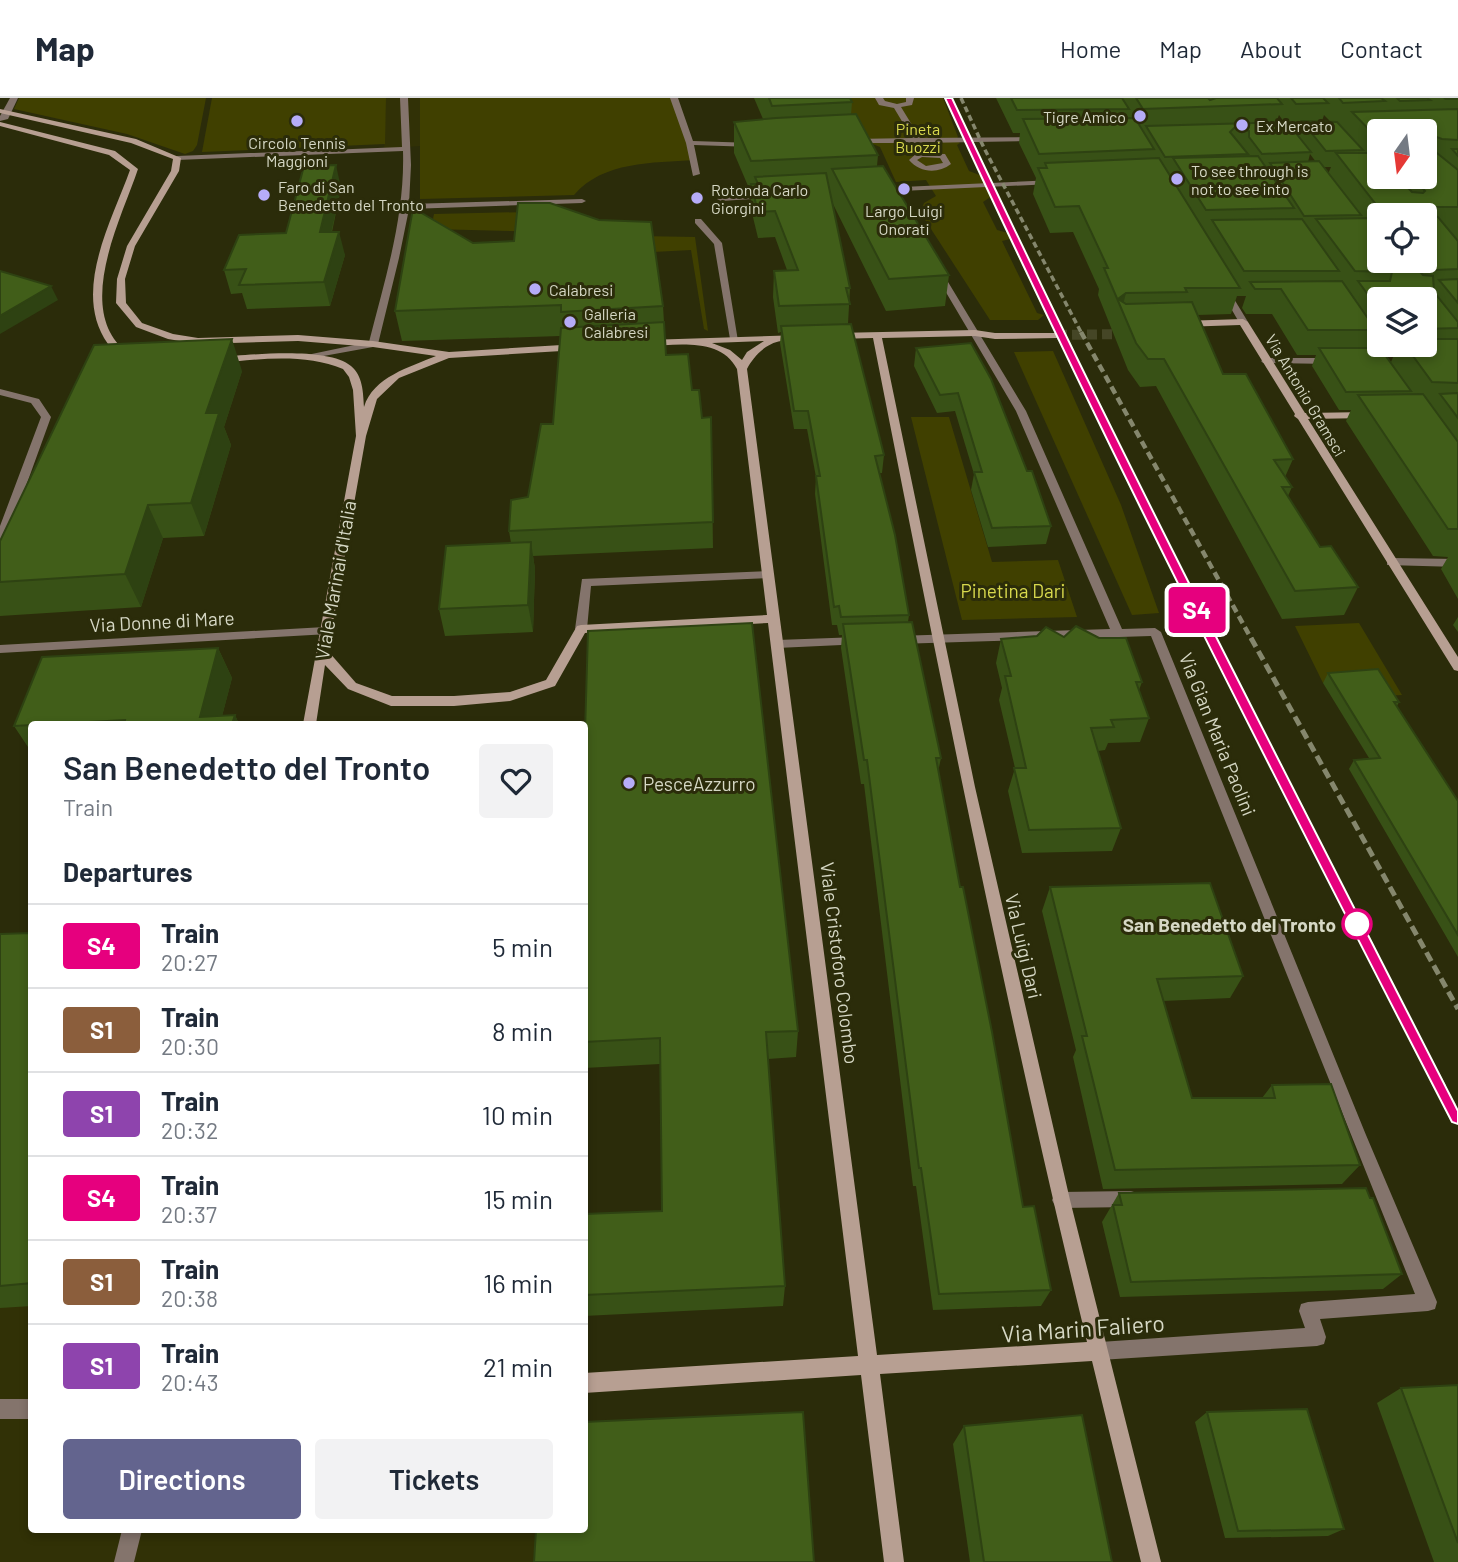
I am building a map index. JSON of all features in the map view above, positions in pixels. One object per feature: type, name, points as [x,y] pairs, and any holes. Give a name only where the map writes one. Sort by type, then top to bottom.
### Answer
[{"type":"street","points":[[1,116],[14,98]]},
{"type":"street","points":[[373,344],[405,207],[408,155],[404,149],[404,98]]},
{"type":"street","points":[[674,98],[690,143],[696,174]]},
{"type":"street","points":[[879,98],[882,103],[897,106],[909,103],[910,98]]},
{"type":"street","points":[[897,106],[925,154]]},
{"type":"street","points":[[1,116],[133,141],[177,158],[404,149]]},
{"type":"street","points":[[1,116],[112,153],[134,169],[99,278],[102,322],[113,346],[123,356],[133,358]]},
{"type":"street","points":[[855,130],[867,153]]},
{"type":"street","points":[[843,140],[1053,138]]},
{"type":"street","points":[[690,143],[762,144]]},
{"type":"street","points":[[925,154],[946,159],[945,166],[935,169],[914,163],[916,156],[925,154]]},
{"type":"street","points":[[177,158],[175,171],[131,246],[121,279],[121,303],[139,325],[171,337],[198,341],[298,338],[373,344],[449,355],[587,346]]},
{"type":"street","points":[[935,169],[947,187]]},
{"type":"street","points":[[881,177],[895,201]]},
{"type":"street","points":[[874,190],[1066,182]]},
{"type":"street","points":[[721,199],[777,196]]},
{"type":"street","points":[[405,207],[582,201]]},
{"type":"street","points":[[698,221],[718,243],[735,339]]},
{"type":"street","points":[[777,644],[1118,633],[1021,411],[929,257]]},
{"type":"street","name":"Via Antonio Gramsci","points":[[1219,281],[1236,303],[1242,322],[1299,416],[1458,667]]},
{"type":"street","points":[[1176,325],[1242,322]]},
{"type":"street","points":[[827,337],[975,333],[995,336],[1055,330]]},
{"type":"street","name":"Via Luigi Dari","points":[[877,335],[937,639],[1061,1200],[1151,1562]]},
{"type":"street","points":[[629,344],[814,337]]},
{"type":"street","points":[[742,369],[750,354],[776,338]]},
{"type":"street","points":[[671,341],[695,342],[720,349],[738,360],[742,369]]},
{"type":"street","points":[[310,357],[373,344]]},
{"type":"street","name":"Viale Marinai d'Italia","points":[[310,721],[361,436],[372,398],[387,383],[411,368],[449,355]]},
{"type":"street","name":"Viale Marinai d'Italia","points":[[213,360],[310,357],[348,367],[354,376],[361,436]]},
{"type":"street","points":[[1266,361],[1346,361]]},
{"type":"street","name":"Viale Cristoforo Colombo","points":[[742,369],[894,1562]]},
{"type":"street","points":[[0,392],[35,401],[46,417],[0,541]]},
{"type":"street","points":[[1299,416],[1380,415]]},
{"type":"street","points":[[1391,562],[1458,563]]},
{"type":"street","points":[[322,653],[352,686],[391,701],[454,701],[510,696],[551,683],[581,629],[586,582],[768,575]]},
{"type":"street","points":[[581,629],[774,619]]},
{"type":"street","name":"Via Donne di Mare","points":[[0,649],[326,631]]},
{"type":"street","name":"Via Gian Maria Paolini","points":[[1118,633],[1155,632],[1215,775],[1374,1194]]},
{"type":"street","name":"Via Marin Faliero","points":[[588,1383],[1317,1337],[1308,1311],[1428,1302],[1374,1194]]},
{"type":"street","points":[[1061,1200],[1144,1199]]},
{"type":"street","points":[[0,1409],[28,1409]]},
{"type":"street","points":[[124,1562],[131,1533]]},
{"type":"shaded area","points":[[386,98],[420,98],[420,146],[384,149]]},
{"type":"shaded area","points":[[28,1105],[28,1533],[588,1533],[588,1531],[808,1562],[0,1562],[0,1107]]},
{"type":"green space","points":[[19,98],[206,98],[197,145],[193,151],[185,154],[127,134],[14,109]]},
{"type":"green space","name":"Circolo Tennis Maggioni","points":[[212,98],[386,98],[385,144],[202,152]]},
{"type":"green space","points":[[420,98],[674,98],[694,160],[646,163],[614,170],[586,184],[574,195],[420,199]]},
{"type":"green space","name":"Pineta Buozzi","points":[[831,98],[943,98],[958,137],[956,140],[960,143],[957,145],[969,171],[982,176],[992,196],[983,202],[997,230],[1008,233],[1010,239],[1002,241],[1037,313],[1044,315],[1038,320],[990,320],[920,212],[924,203],[936,196],[926,180],[896,182],[880,147],[849,134]]},
{"type":"green space","points":[[572,211],[638,236],[695,237],[708,331],[704,329],[691,250],[653,252],[553,232],[431,229],[434,214]]},
{"type":"green space","points":[[1053,351],[1121,505],[1159,613],[1132,615],[1014,352]]},
{"type":"green space","name":"Pinetina Dari","points":[[911,417],[949,417],[992,562],[1058,560],[1077,617],[962,620]]},
{"type":"green space","points":[[1359,623],[1402,695],[1383,696],[1372,679],[1323,683],[1295,626]]},
{"type":"building","points":[[769,98],[850,98],[852,102],[772,106]]},
{"type":"building","points":[[1011,98],[1122,98],[1129,109],[1017,110]]},
{"type":"building","points":[[1136,98],[1277,98],[1282,104],[1143,109]]},
{"type":"building","points":[[1291,98],[1323,98],[1328,103],[1296,104]]},
{"type":"building","points":[[1339,98],[1381,98],[1385,101],[1343,103]]},
{"type":"building","points":[[1397,98],[1427,98],[1430,100],[1400,101]]},
{"type":"building","points":[[1458,109],[1458,140],[1437,137],[1437,119],[1367,119],[1367,128],[1352,112]]},
{"type":"building","points":[[856,114],[878,155],[751,161],[734,122],[776,118]]},
{"type":"building","points":[[1135,118],[1154,149],[1039,154],[1023,119]]},
{"type":"building","points":[[1302,121],[1337,122],[1363,150],[1326,151]]},
{"type":"building","points":[[1287,122],[1311,152],[1262,154],[1249,137],[1249,131],[1235,127],[1230,132],[1248,154],[1165,157],[1146,126]]},
{"type":"building","points":[[1336,153],[1367,153],[1367,189],[1425,191],[1423,189],[1437,189],[1437,153],[1458,170],[1458,207],[1437,207],[1437,203],[1375,203]]},
{"type":"building","points":[[1258,156],[1294,208],[1206,210],[1173,158]]},
{"type":"building","points":[[1159,158],[1240,288],[1185,288],[1187,292],[1126,293],[1118,299],[1126,304],[1192,302],[1223,374],[1246,374],[1293,459],[1274,460],[1292,487],[1282,487],[1320,547],[1331,546],[1358,587],[1295,591],[1164,359],[1148,359],[1136,343],[1104,268],[1108,268],[1079,206],[1055,207],[1038,168],[1047,168],[1045,163]]},
{"type":"building","points":[[1319,161],[1361,215],[1304,216],[1270,163]]},
{"type":"building","points":[[336,165],[320,232],[339,232],[324,282],[239,285],[246,269],[224,270],[239,235],[286,233],[304,166]]},
{"type":"building","points":[[883,166],[949,275],[889,279],[832,169]]},
{"type":"building","points":[[826,173],[850,288],[846,288],[850,304],[779,306],[774,271],[798,270],[775,211],[758,212],[751,184],[758,184],[755,177]]},
{"type":"building","name":"Calabresi","points":[[518,203],[550,203],[599,220],[651,222],[663,306],[561,312],[561,305],[395,311],[413,208],[473,243],[514,241]]},
{"type":"building","points":[[1437,217],[1458,241],[1458,269],[1437,270]]},
{"type":"building","points":[[1367,218],[1367,271],[1355,271],[1316,219]]},
{"type":"building","points":[[1302,219],[1339,271],[1244,271],[1212,220]]},
{"type":"building","points":[[0,271],[51,286],[0,316]]},
{"type":"building","points":[[1392,273],[1421,273],[1433,276],[1434,287],[1367,287],[1367,293],[1358,281],[1390,281]]},
{"type":"building","points":[[1458,279],[1458,303],[1439,280]]},
{"type":"building","points":[[1342,281],[1367,317],[1367,330],[1308,330],[1281,289],[1255,289],[1250,282]]},
{"type":"building","points":[[1437,296],[1458,322],[1458,328],[1437,329]]},
{"type":"building","points":[[664,322],[666,355],[688,354],[692,390],[699,390],[702,418],[711,417],[713,522],[509,531],[511,500],[528,497],[541,424],[553,424],[561,328]]},
{"type":"building","points":[[851,324],[884,455],[875,456],[895,535],[909,615],[841,617],[839,606],[834,607],[816,476],[820,476],[808,411],[794,411],[781,326]]},
{"type":"building","points":[[232,339],[206,413],[219,413],[191,503],[148,505],[125,574],[0,582],[0,541],[94,345]]},
{"type":"building","points":[[1437,339],[1458,339],[1458,383],[1432,382],[1414,357],[1437,357]]},
{"type":"building","points":[[971,343],[991,379],[1027,471],[1032,471],[1051,526],[992,528],[974,472],[982,472],[958,393],[940,395],[916,348]]},
{"type":"building","points":[[1319,348],[1367,348],[1367,357],[1386,357],[1411,391],[1346,392]]},
{"type":"building","points":[[1458,393],[1458,418],[1440,394]]},
{"type":"building","points":[[1423,394],[1458,442],[1458,529],[1448,529],[1358,395]]},
{"type":"building","points":[[531,542],[528,605],[439,609],[446,546]]},
{"type":"building","points":[[912,622],[941,758],[936,758],[960,887],[963,887],[992,1032],[1023,1207],[1034,1206],[1051,1290],[939,1294],[919,1168],[867,760],[864,760],[843,624]]},
{"type":"building","points":[[752,623],[798,1031],[766,1032],[785,1286],[588,1295],[588,1214],[662,1211],[660,1038],[588,1042],[588,721],[585,721],[588,631]]},
{"type":"building","points":[[1076,626],[1099,638],[1126,638],[1142,682],[1136,682],[1149,718],[1111,720],[1114,727],[1091,728],[1121,828],[1029,830],[1014,768],[1026,768],[1005,676],[1011,676],[1001,639],[1037,636],[1046,627],[1064,637]]},
{"type":"building","points":[[218,648],[200,717],[235,715],[233,721],[28,721],[28,725],[14,726],[42,657]]},
{"type":"building","points":[[1378,669],[1399,702],[1394,702],[1458,801],[1458,935],[1354,760],[1380,758],[1328,673]]},
{"type":"building","points":[[1210,883],[1243,976],[1157,979],[1192,1098],[1275,1098],[1272,1085],[1331,1084],[1360,1165],[1115,1170],[1082,1036],[1087,1036],[1050,887]]},
{"type":"building","points":[[28,933],[28,1283],[0,1286],[0,934]]},
{"type":"building","points":[[1366,1188],[1370,1198],[1373,1198],[1402,1274],[1131,1282],[1113,1205],[1122,1205],[1119,1193]]},
{"type":"building","points":[[1458,1385],[1458,1543],[1401,1388]]},
{"type":"building","points":[[1307,1409],[1344,1529],[1238,1531],[1207,1412]]},
{"type":"building","points":[[803,1412],[814,1562],[534,1562],[536,1533],[588,1533],[588,1422]]},
{"type":"building","points":[[1082,1415],[1112,1562],[984,1562],[964,1426]]},
{"type":"tunnel","points":[[1057,335],[1124,334]]},
{"type":"railway","points":[[949,98],[1059,334]]},
{"type":"railway","points":[[961,98],[984,148],[1082,334]]},
{"type":"railway","points":[[1058,332],[1210,638]]},
{"type":"railway","points":[[1081,332],[1252,640]]},
{"type":"railway","points":[[1210,638],[1418,1040]]},
{"type":"railway","points":[[1251,638],[1458,1009]]},
{"type":"railway","points":[[1417,1038],[1458,1116]]},
{"type":"train","name":"S4","points":[[949,98],[1049,316],[1264,744],[1458,1116]]},
{"type":"place","name":"Tigre Amico","points":[[1140,116]]},
{"type":"place","name":"Circolo Tennis Maggioni","points":[[297,121]]},
{"type":"place","name":"Ex Mercato","points":[[1242,125]]},
{"type":"place","name":"To see through is not to see into","points":[[1177,179]]},
{"type":"place","name":"Largo Luigi Onorati","points":[[904,189]]},
{"type":"place","name":"Faro di San Benedetto del Tronto","points":[[264,195]]},
{"type":"place","name":"Rotonda Carlo Giorgini","points":[[697,198]]},
{"type":"place","name":"Calabresi","points":[[535,289]]},
{"type":"place","name":"Galleria Calabresi","points":[[570,322]]},
{"type":"place","name":"PesceAzzurro","points":[[629,783]]},
{"type":"place","name":"San Benedetto del Tronto","points":[[1357,924]]}]
